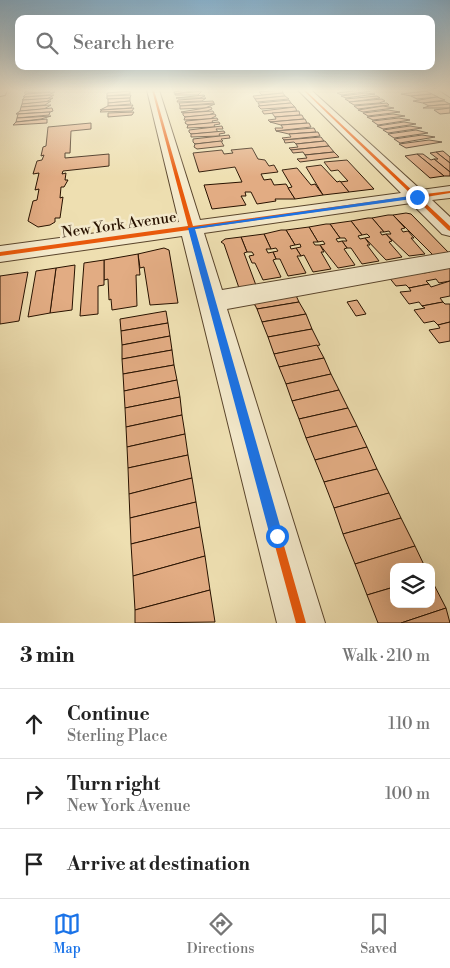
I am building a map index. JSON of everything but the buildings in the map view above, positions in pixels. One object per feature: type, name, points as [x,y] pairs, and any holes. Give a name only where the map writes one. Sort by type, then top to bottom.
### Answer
[{"type":"street","points":[[161,119],[301,623]]},
{"type":"street","points":[[335,119],[450,228]]},
{"type":"street","name":"New York Avenue","points":[[0,254],[450,192]]},
{"type":"street","points":[[212,302],[450,260]]},
{"type":"cycle path","points":[[161,119],[301,623]]},
{"type":"cycle path","points":[[335,119],[450,229]]},
{"type":"cycle path","points":[[0,254],[450,192]]},
{"type":"route","points":[[277,536],[191,228],[417,197]]}]
